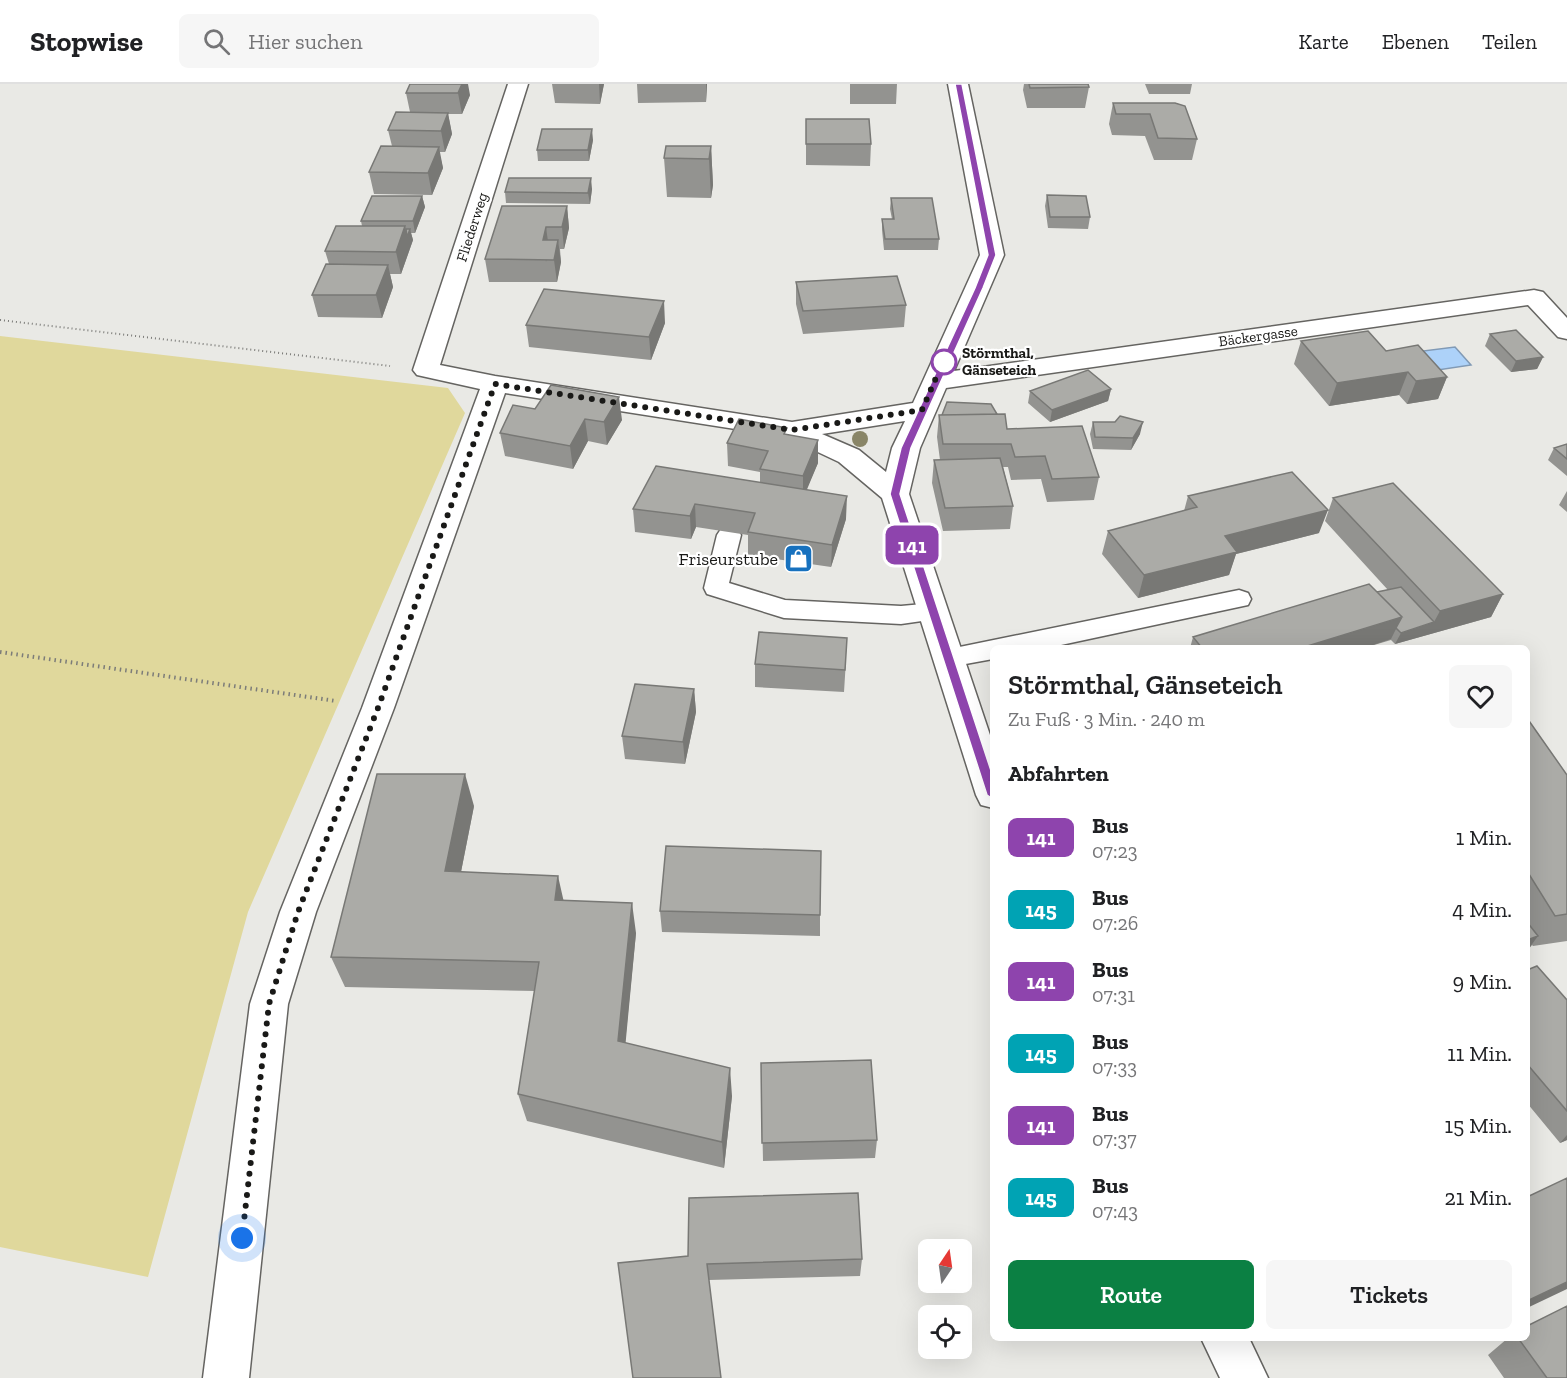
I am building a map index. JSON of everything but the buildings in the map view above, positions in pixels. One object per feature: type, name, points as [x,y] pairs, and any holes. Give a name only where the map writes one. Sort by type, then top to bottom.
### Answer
[{"type":"street","name":"Fliederweg","points":[[426,370],[518,84]]},
{"type":"street","points":[[958,84],[992,255],[906,448],[895,494],[990,786]]},
{"type":"street","name":"Bäckergasse","points":[[934,382],[1534,297],[1567,332]]},
{"type":"street","points":[[426,370],[495,384],[792,430],[849,456],[895,494]]},
{"type":"street","points":[[226,1378],[269,1004],[298,912],[378,708],[495,384]]},
{"type":"street","points":[[792,430],[922,410]]},
{"type":"street","points":[[1226,1341],[1245,1378]]},
{"type":"lane","points":[[729,535],[716,588],[784,609],[901,615],[934,612]]},
{"type":"lane","points":[[1019,645],[1239,599]]},
{"type":"lane","points":[[949,658],[990,651]]},
{"type":"path","points":[[0,320],[426,370]]},
{"type":"path","points":[[0,652],[378,708]]},
{"type":"shaded area","points":[[0,336],[448,388],[465,413],[248,912],[148,1277],[0,1247]]},
{"type":"water","points":[[1455,347],[1471,365],[1431,371],[1415,352]]},
{"type":"bus line","name":"141","points":[[958,84],[992,255],[906,448],[895,494],[990,786]]},
{"type":"place","name":"Störmthal, Gänseteich","points":[[944,362]]},
{"type":"place","name":"Friseurstube","points":[[799,559]]},
{"type":"route","points":[[242,1238],[269,1004],[298,912],[378,708],[495,384],[792,430],[922,410],[945,357],[944,362]]}]
